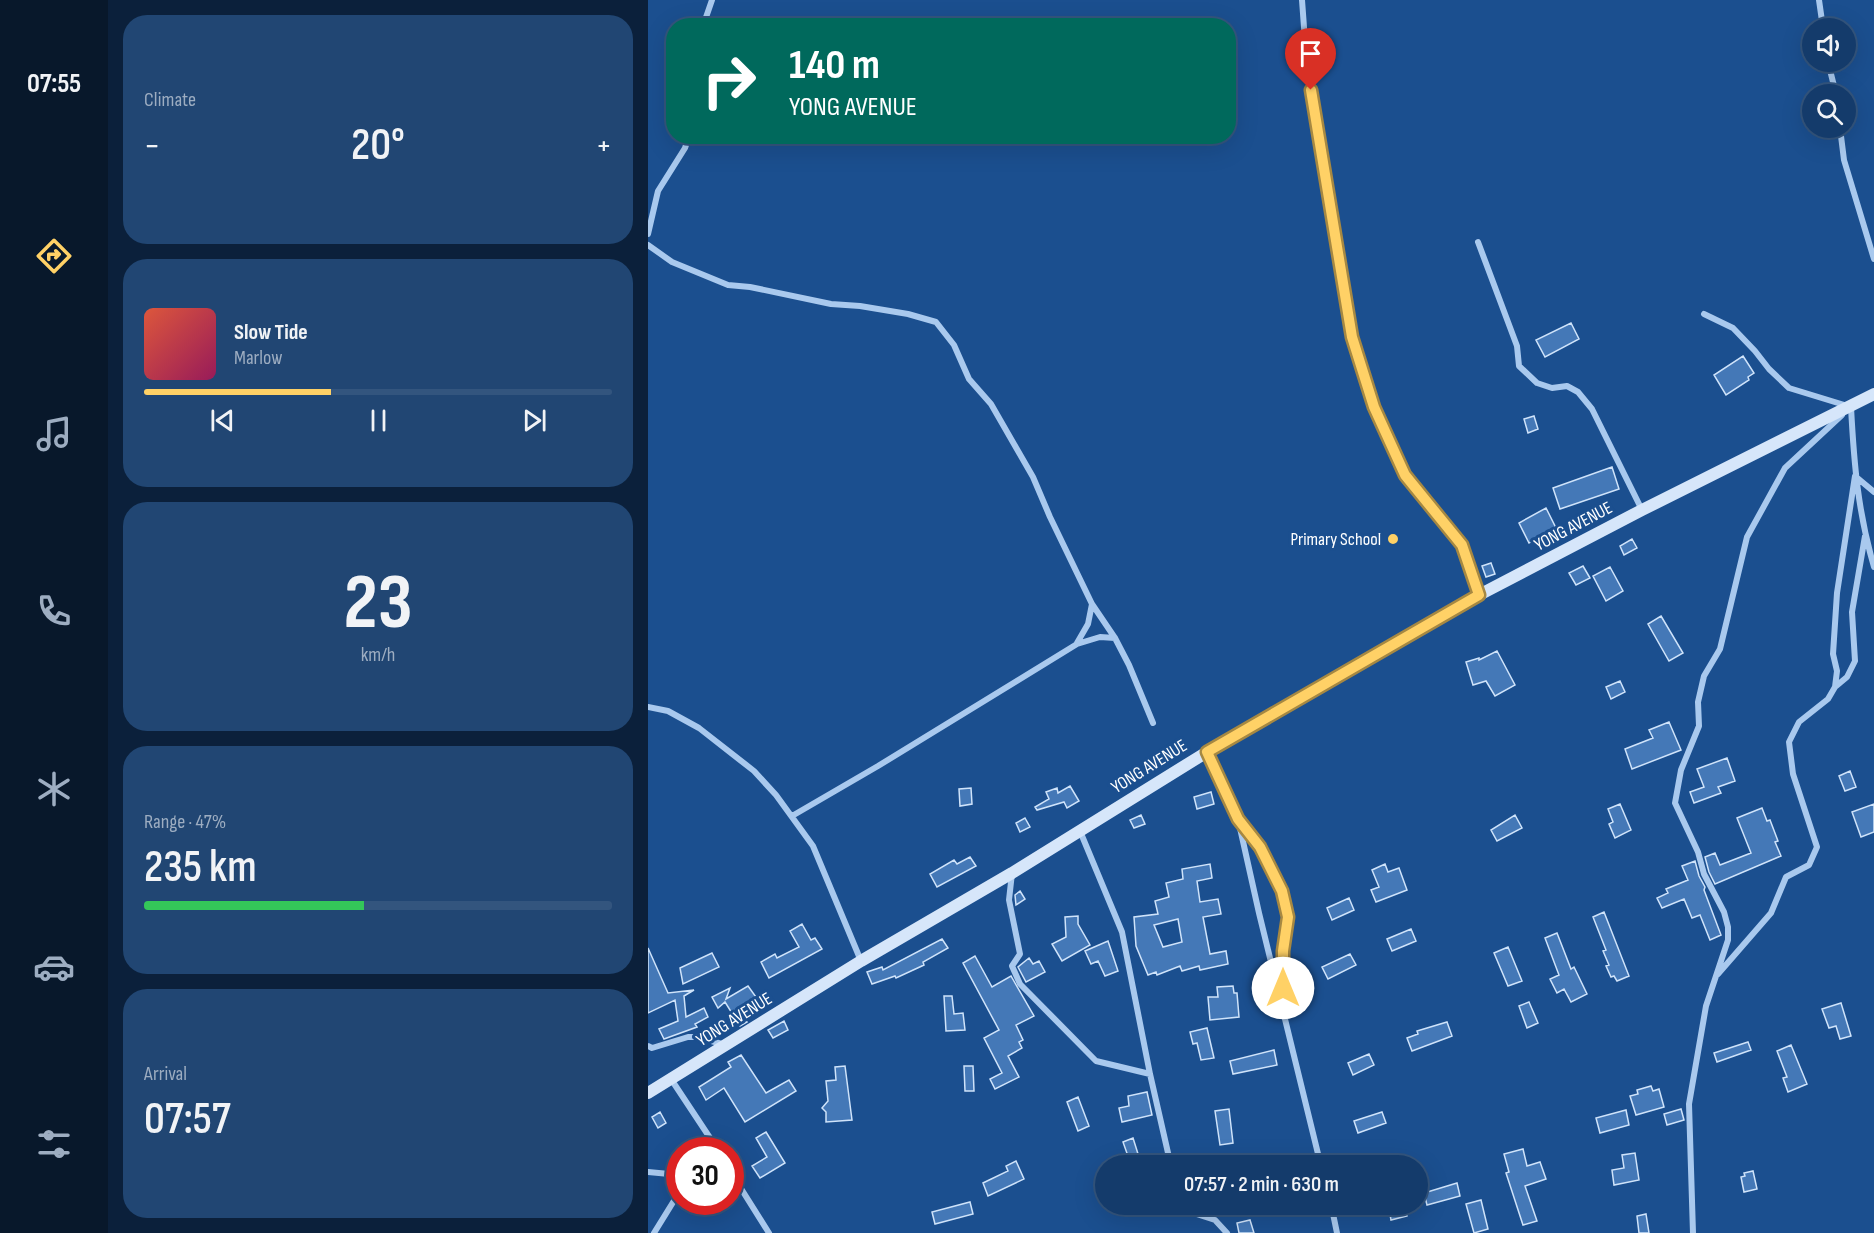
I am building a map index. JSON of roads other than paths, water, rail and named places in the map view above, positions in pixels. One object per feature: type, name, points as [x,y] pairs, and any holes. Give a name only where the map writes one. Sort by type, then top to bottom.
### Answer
[{"type":"street","points":[[706,18],[712,0]]},
{"type":"street","points":[[1302,0],[1307,68],[1352,337],[1374,407],[1405,475],[1462,545],[1479,595]]},
{"type":"street","points":[[1819,0],[1822,18]]},
{"type":"street","points":[[1841,138],[1844,160],[1874,259]]},
{"type":"street","points":[[648,234],[658,191],[686,144]]},
{"type":"street","points":[[1478,242],[1517,346],[1519,366],[1537,383],[1552,388],[1567,386],[1578,392],[1585,400],[1592,409],[1642,510]]},
{"type":"street","points":[[648,245],[672,262],[728,285],[750,287],[831,304],[908,314],[936,322],[954,345],[969,379],[991,404],[1033,477],[1092,604],[1115,638],[1129,665],[1153,723]]},
{"type":"street","points":[[1704,314],[1733,328],[1789,388],[1851,406]]},
{"type":"street","name":"YONG AVENUE","points":[[648,1093],[1207,752],[1479,595],[1642,510],[1874,394]]},
{"type":"street","points":[[1851,406],[1855,476],[1865,536],[1874,567]]},
{"type":"street","points":[[1693,1233],[1689,1104],[1706,1006],[1728,940],[1728,927],[1724,912],[1704,874],[1698,852],[1675,803],[1681,770],[1699,726],[1698,702],[1704,676],[1720,649],[1747,537],[1785,468],[1851,406]]},
{"type":"street","points":[[1855,476],[1874,492]]},
{"type":"street","points":[[1835,687],[1837,671],[1833,654],[1837,593],[1855,476]]},
{"type":"street","points":[[1715,977],[1771,913],[1786,878],[1809,865],[1813,856],[1816,847],[1793,774],[1788,742],[1799,722],[1828,699],[1835,687],[1847,677],[1855,661],[1852,612],[1865,536]]},
{"type":"street","points":[[1077,644],[1088,624],[1092,604]]},
{"type":"street","points":[[792,816],[1077,644],[1100,637],[1115,638]]},
{"type":"street","points":[[648,707],[668,711],[718,742],[754,771],[776,795],[813,846],[861,961]]},
{"type":"street","points":[[1207,752],[1238,819],[1318,1155]]},
{"type":"street","points":[[1238,819],[1260,847],[1282,891],[1288,917],[1283,951],[1282,1007]]},
{"type":"street","points":[[1080,830],[1122,932],[1168,1155]]},
{"type":"street","points":[[1012,873],[1009,900],[1020,954],[1012,966],[1020,984],[1096,1061],[1150,1074]]},
{"type":"street","points":[[648,1046],[652,1048],[680,1039],[698,1037],[726,1045]]},
{"type":"street","points":[[671,1079],[709,1137]]},
{"type":"street","points":[[648,1172],[666,1174]]},
{"type":"street","points":[[744,1196],[769,1233]]},
{"type":"street","points":[[654,1233],[666,1214]]},
{"type":"street","points":[[1200,1215],[1215,1220],[1227,1233]]},
{"type":"street","points":[[1333,1215],[1337,1233]]},
{"type":"place","name":"Primary School","points":[[1393,539]]}]
